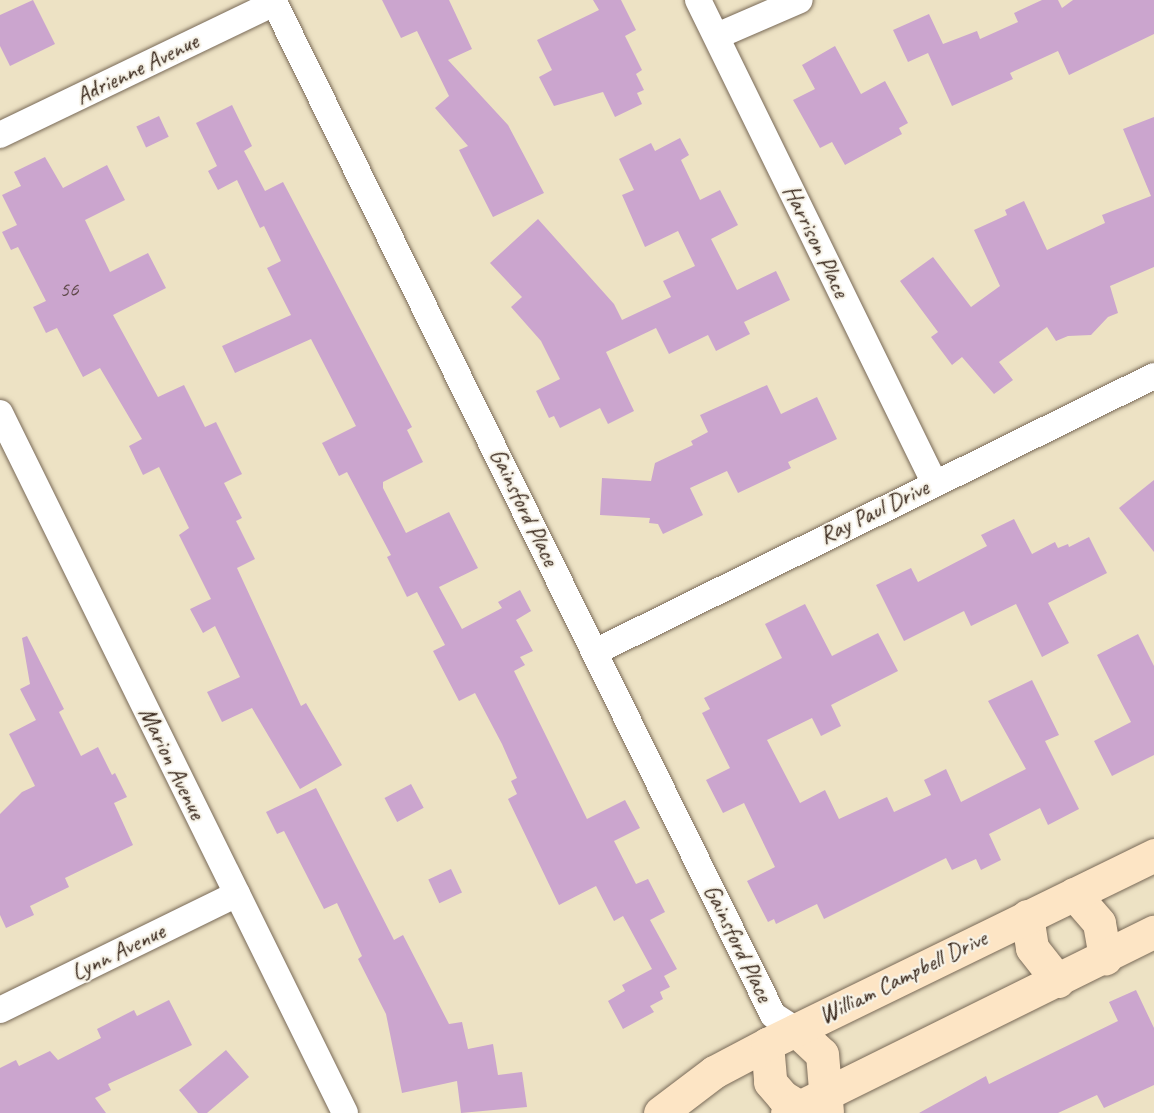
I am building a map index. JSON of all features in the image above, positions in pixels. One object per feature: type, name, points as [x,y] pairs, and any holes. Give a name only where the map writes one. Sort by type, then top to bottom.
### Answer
[{"type":"street","name":"Harrison Place","points":[[698,0],[933,483]]},
{"type":"street","points":[[717,36],[800,0]]},
{"type":"street","name":"Adrienne Avenue","points":[[0,135],[273,1]]},
{"type":"street","name":"Gainsford Place","points":[[273,1],[779,1030]]},
{"type":"street","name":"Ray Paul Drive","points":[[595,652],[933,483],[1154,376]]},
{"type":"street","name":"Marion Avenue","points":[[0,413],[345,1113]]},
{"type":"street","name":"William Campbell Drive","points":[[660,1113],[714,1072],[779,1030],[1154,855]]},
{"type":"street","name":"Lynn Avenue","points":[[0,1010],[237,894]]},
{"type":"street","points":[[1074,894],[1099,923],[1105,958]]},
{"type":"street","points":[[1027,916],[1032,948],[1058,981]]},
{"type":"street","points":[[810,1108],[1154,932]]},
{"type":"street","points":[[779,1030],[822,1054],[810,1108],[770,1082],[779,1030]]},
{"type":"building","points":[[33,0],[55,44],[10,66],[0,46],[0,15]]},
{"type":"building","points":[[382,0],[449,0],[472,49],[448,60],[508,125],[544,193],[493,217],[459,150],[468,146],[435,108],[449,96],[417,31],[401,38]]},
{"type":"building","points":[[593,0],[621,0],[636,30],[625,36],[642,70],[636,74],[644,90],[637,93],[642,104],[615,117],[603,92],[554,106],[539,77],[552,70],[537,40],[599,10]]},
{"type":"building","points":[[1042,0],[1058,0],[1062,8],[1073,0],[1154,0],[1154,34],[1069,75],[1058,51],[1010,73],[1013,79],[952,106],[928,53],[908,62],[893,30],[929,14],[943,44],[977,31],[980,39],[1018,22],[1014,13]]},
{"type":"building","points":[[835,46],[861,94],[885,81],[908,123],[899,128],[902,134],[845,165],[832,142],[820,148],[793,100],[815,89],[802,65]]},
{"type":"building","points":[[232,105],[252,146],[244,151],[265,191],[283,182],[412,427],[407,430],[423,462],[383,482],[383,488],[406,533],[449,512],[478,568],[439,587],[462,629],[502,608],[498,602],[520,590],[531,611],[516,620],[533,651],[520,657],[525,665],[514,671],[587,819],[625,800],[640,828],[614,841],[636,884],[648,879],[665,912],[650,920],[677,969],[664,976],[670,987],[660,992],[663,999],[650,1006],[654,1012],[623,1029],[608,1001],[625,991],[622,985],[652,969],[623,916],[614,921],[596,886],[559,905],[508,799],[517,794],[511,781],[517,778],[502,744],[475,693],[459,701],[433,651],[445,645],[417,592],[407,597],[387,557],[391,555],[347,472],[339,476],[322,443],[356,426],[311,339],[235,373],[222,346],[291,315],[267,268],[281,261],[264,226],[260,228],[237,180],[218,190],[208,171],[217,166],[196,123]]},
{"type":"building","points":[[159,116],[169,137],[146,147],[136,127]]},
{"type":"building","points":[[1154,117],[1154,267],[1110,286],[1118,313],[1108,317],[1091,335],[1068,336],[1056,341],[1047,327],[999,362],[1013,380],[994,394],[962,357],[952,365],[931,337],[938,332],[900,281],[933,257],[971,307],[1000,286],[974,230],[1007,215],[1005,210],[1024,201],[1047,250],[1105,223],[1102,215],[1151,196],[1123,129]]},
{"type":"building","points":[[680,138],[689,155],[681,160],[700,200],[720,190],[738,225],[711,239],[737,290],[776,271],[790,300],[744,322],[750,334],[716,351],[708,335],[669,354],[656,328],[606,352],[634,411],[608,424],[600,408],[560,428],[554,416],[549,418],[536,391],[560,379],[541,341],[511,307],[522,297],[490,263],[538,219],[614,304],[622,320],[671,297],[663,281],[695,266],[678,231],[645,247],[622,195],[634,190],[619,159],[651,143],[655,151]]},
{"type":"building","points":[[45,157],[63,188],[107,165],[125,200],[85,220],[110,272],[148,253],[166,288],[113,315],[158,397],[184,385],[205,427],[216,422],[242,474],[224,483],[242,518],[236,521],[255,559],[237,568],[301,706],[306,703],[342,765],[300,789],[252,708],[222,722],[207,692],[240,677],[215,626],[203,633],[190,609],[211,599],[179,535],[189,528],[159,467],[143,475],[129,446],[142,439],[100,368],[83,377],[57,328],[46,333],[33,307],[46,301],[18,247],[11,250],[2,232],[17,225],[2,195],[21,186],[14,172]]},
{"type":"building","points":[[767,385],[781,414],[817,397],[837,439],[788,462],[791,468],[738,493],[727,471],[690,488],[703,515],[663,534],[658,524],[649,523],[650,518],[600,515],[602,478],[651,481],[655,463],[693,445],[691,441],[708,432],[700,415]]},
{"type":"building","points":[[1154,480],[1154,552],[1119,508]]},
{"type":"building","points":[[1014,519],[1032,554],[1055,542],[1058,548],[1068,544],[1069,547],[1089,537],[1107,573],[1048,603],[1069,643],[1042,657],[1016,604],[971,626],[964,611],[904,641],[876,585],[911,568],[918,582],[987,546],[981,535]]},
{"type":"building","points":[[805,604],[832,656],[878,633],[898,671],[831,705],[841,726],[821,736],[812,718],[767,740],[800,803],[825,790],[839,819],[887,797],[894,812],[931,795],[924,780],[946,769],[961,802],[1026,769],[988,701],[1032,680],[1059,735],[1045,741],[1079,809],[1048,825],[1040,808],[989,834],[1001,860],[981,870],[976,859],[952,870],[946,858],[824,919],[817,904],[776,924],[774,919],[768,922],[747,881],[775,867],[744,803],[723,813],[706,780],[730,768],[702,713],[710,709],[704,698],[782,658],[765,624]]},
{"type":"building","points":[[1138,634],[1154,666],[1154,755],[1112,776],[1094,741],[1131,722],[1097,655]]},
{"type":"building","points":[[27,636],[64,709],[59,712],[81,756],[98,747],[112,775],[115,773],[127,797],[114,803],[133,845],[65,878],[69,887],[30,906],[34,915],[6,928],[0,915],[0,814],[22,792],[35,786],[9,734],[36,720],[20,689],[30,684],[22,638]]},
{"type":"building","points":[[411,784],[424,808],[397,822],[385,798]]},
{"type":"building","points":[[316,788],[394,940],[403,935],[449,1024],[462,1022],[468,1049],[493,1044],[498,1075],[522,1072],[527,1107],[461,1113],[457,1081],[402,1093],[386,1014],[358,959],[362,956],[337,903],[324,909],[284,831],[277,834],[266,812]]},
{"type":"building","points":[[451,869],[462,893],[439,903],[428,880]]},
{"type":"building","points":[[1136,990],[1154,1028],[1154,1085],[1104,1108],[1097,1095],[1058,1113],[919,1113],[986,1076],[989,1084],[1118,1021],[1109,1002]]},
{"type":"building","points":[[169,1000],[192,1045],[108,1084],[111,1090],[95,1098],[106,1113],[0,1113],[0,1068],[16,1060],[19,1066],[50,1051],[58,1060],[101,1038],[97,1029],[134,1010],[137,1016]]},
{"type":"building","points":[[226,1050],[249,1077],[207,1113],[198,1113],[179,1090]]}]
